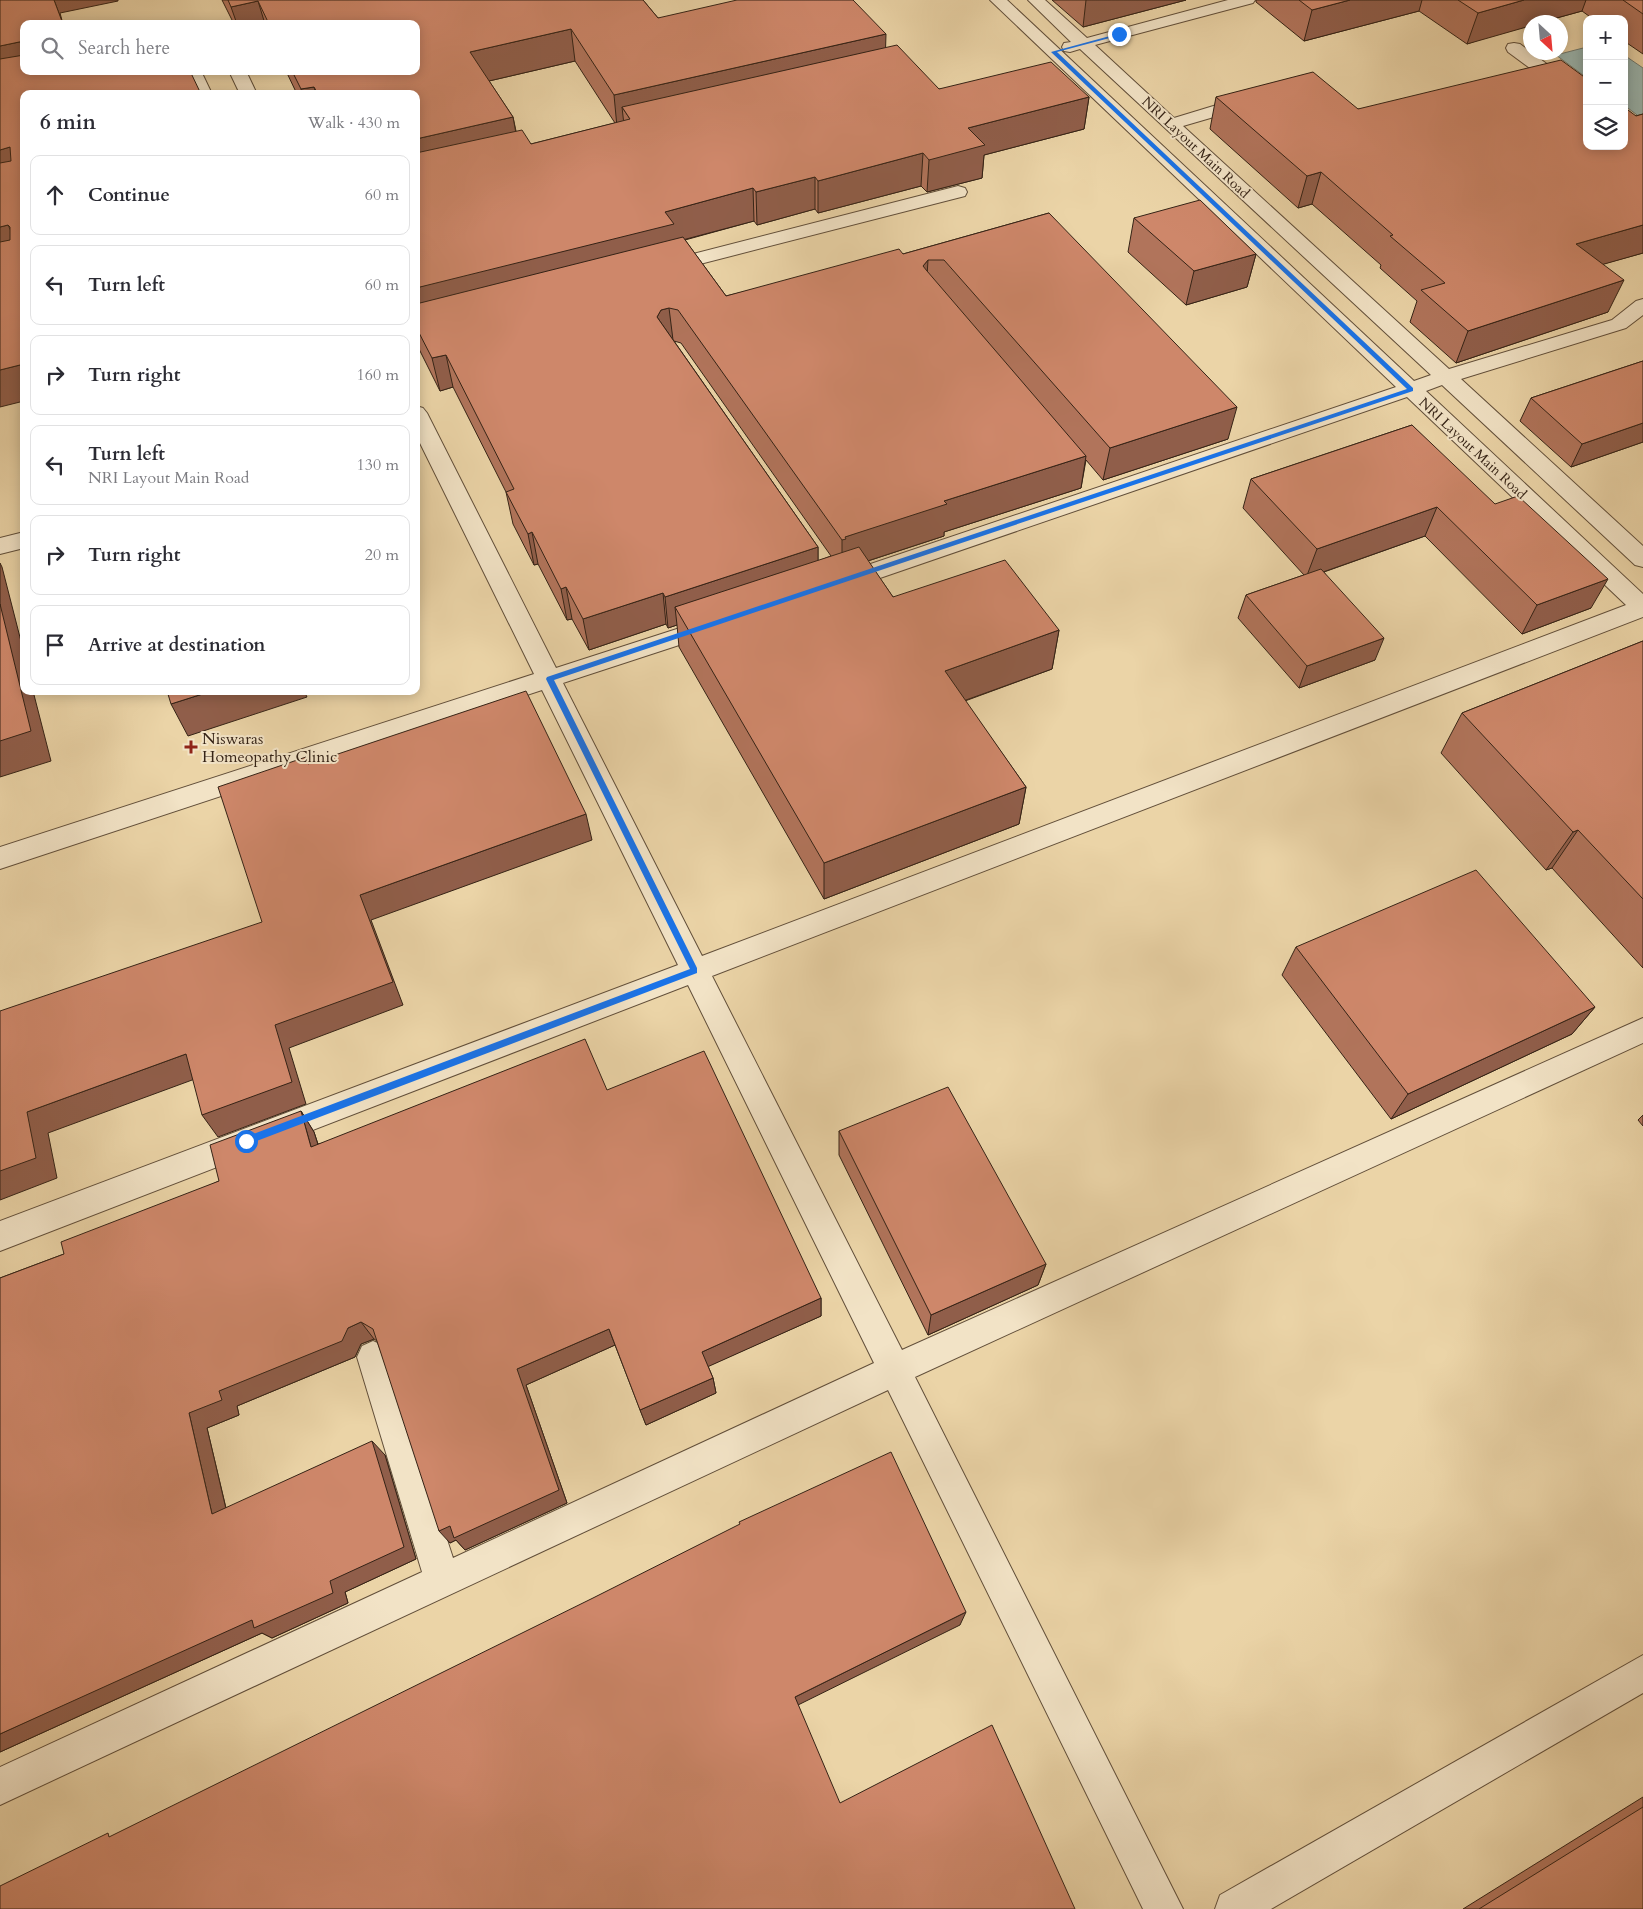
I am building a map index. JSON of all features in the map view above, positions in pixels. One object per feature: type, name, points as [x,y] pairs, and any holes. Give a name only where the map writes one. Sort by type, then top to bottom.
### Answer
[{"type":"street","name":"NRI Layout Main Road","points":[[998,0],[1643,608]]},
{"type":"street","name":"NRI Layout Main Road","points":[[1036,0],[1643,559]]},
{"type":"street","points":[[1053,52],[1247,0]]},
{"type":"street","points":[[1514,48],[1583,99]]},
{"type":"street","points":[[194,75],[201,90]]},
{"type":"street","points":[[239,75],[247,90]]},
{"type":"street","points":[[1171,124],[1269,95]]},
{"type":"street","points":[[639,274],[958,192]]},
{"type":"street","points":[[827,581],[1094,486],[1619,324],[1643,305]]},
{"type":"street","points":[[420,428],[549,679],[1164,1909]]},
{"type":"street","points":[[0,546],[20,541]]},
{"type":"street","points":[[0,1236],[1643,608]]},
{"type":"street","points":[[0,858],[735,618]]},
{"type":"street","points":[[0,1786],[895,1370],[1643,1030]]},
{"type":"street","points":[[373,1357],[442,1579]]},
{"type":"street","points":[[1234,1909],[1643,1673]]},
{"type":"water","points":[[1583,48],[1583,75],[1563,60],[1568,60],[1568,52]]},
{"type":"water","points":[[1628,58],[1643,68],[1643,117],[1641,118],[1628,108]]},
{"type":"building","points":[[0,0],[54,0],[62,20],[20,20],[20,42],[0,46]]},
{"type":"building","points":[[228,0],[643,0],[658,18],[737,0],[853,0],[886,34],[614,95],[571,29],[470,52],[513,117],[420,138],[420,90],[316,90],[314,87],[301,89],[294,75],[420,75],[420,20],[267,20],[258,1],[231,7]]},
{"type":"building","points":[[1299,0],[1350,0],[1312,10]]},
{"type":"building","points":[[1458,0],[1524,0],[1478,13]]},
{"type":"building","points":[[1623,0],[1643,0],[1643,14]]},
{"type":"building","points":[[897,45],[939,89],[1051,62],[1089,97],[968,128],[985,145],[929,160],[923,153],[818,181],[815,177],[756,192],[753,188],[665,212],[674,224],[420,287],[420,152],[522,130],[531,144],[630,119],[622,107]]},
{"type":"building","points":[[20,56],[20,75],[192,75],[199,90],[20,90],[20,365],[0,370],[0,242],[10,240],[10,227],[8,225],[0,227],[0,163],[11,161],[10,147],[0,150],[0,59]]},
{"type":"building","points":[[1561,60],[1583,76],[1583,150],[1628,150],[1628,110],[1636,116],[1643,114],[1643,225],[1576,244],[1624,280],[1468,331],[1421,290],[1445,283],[1390,236],[1393,235],[1321,172],[1307,176],[1216,97],[1313,72],[1358,109]]},
{"type":"building","points":[[1200,200],[1256,254],[1194,271],[1134,218]]},
{"type":"building","points":[[1049,213],[1237,407],[1110,448],[944,260],[928,260],[923,266],[927,271],[1086,456],[944,501],[947,504],[845,537],[846,539],[842,540],[678,310],[669,308],[661,310],[657,317],[818,547],[665,597],[663,593],[583,619],[566,587],[561,589],[532,532],[528,534],[506,492],[514,489],[446,355],[432,358],[420,335],[420,303],[683,237],[726,296],[899,249],[903,254]]},
{"type":"building","points":[[1643,361],[1643,423],[1582,444],[1531,398]]},
{"type":"building","points":[[1412,425],[1495,504],[1518,496],[1608,579],[1537,605],[1437,507],[1317,549],[1251,479]]},
{"type":"building","points":[[859,547],[893,597],[1005,560],[1059,630],[945,671],[1026,787],[824,863],[675,607]]},
{"type":"building","points":[[1321,569],[1384,638],[1307,666],[1246,595]]},
{"type":"building","points":[[0,604],[20,686],[20,695],[22,695],[31,731],[0,741]]},
{"type":"building","points":[[1643,641],[1643,899],[1578,830],[1573,832],[1462,713]]},
{"type":"building","points":[[526,691],[586,814],[360,895],[393,982],[275,1025],[292,1082],[202,1115],[186,1054],[27,1112],[36,1158],[0,1171],[0,1011],[262,922],[218,787],[306,757],[308,764]]},
{"type":"building","points":[[168,695],[199,695],[171,704]]},
{"type":"building","points":[[1476,870],[1595,1007],[1408,1094],[1296,947]]},
{"type":"building","points":[[585,1039],[607,1090],[704,1051],[821,1298],[702,1352],[713,1378],[640,1410],[609,1329],[517,1369],[559,1490],[454,1538],[450,1526],[439,1531],[373,1329],[361,1322],[348,1328],[342,1341],[219,1391],[222,1400],[189,1413],[212,1514],[372,1441],[404,1547],[330,1581],[333,1593],[254,1628],[252,1620],[0,1734],[0,1278],[64,1254],[61,1242],[219,1181],[210,1145],[301,1111],[311,1147]]},
{"type":"building","points":[[948,1087],[1046,1264],[931,1315],[839,1131]]},
{"type":"building","points":[[891,1452],[966,1612],[795,1697],[840,1803],[992,1725],[1075,1909],[0,1909],[0,1886],[108,1833],[109,1837],[593,1598],[740,1524],[739,1522]]},
{"type":"building","points":[[1643,1807],[1643,1909],[1479,1909]]},
{"type":"place","name":"Niswaras Homeopathy Clinic","points":[[191,747]]},
{"type":"route","points":[[246,1141],[694,970],[549,679],[1411,389],[1053,52],[1119,34]]}]
